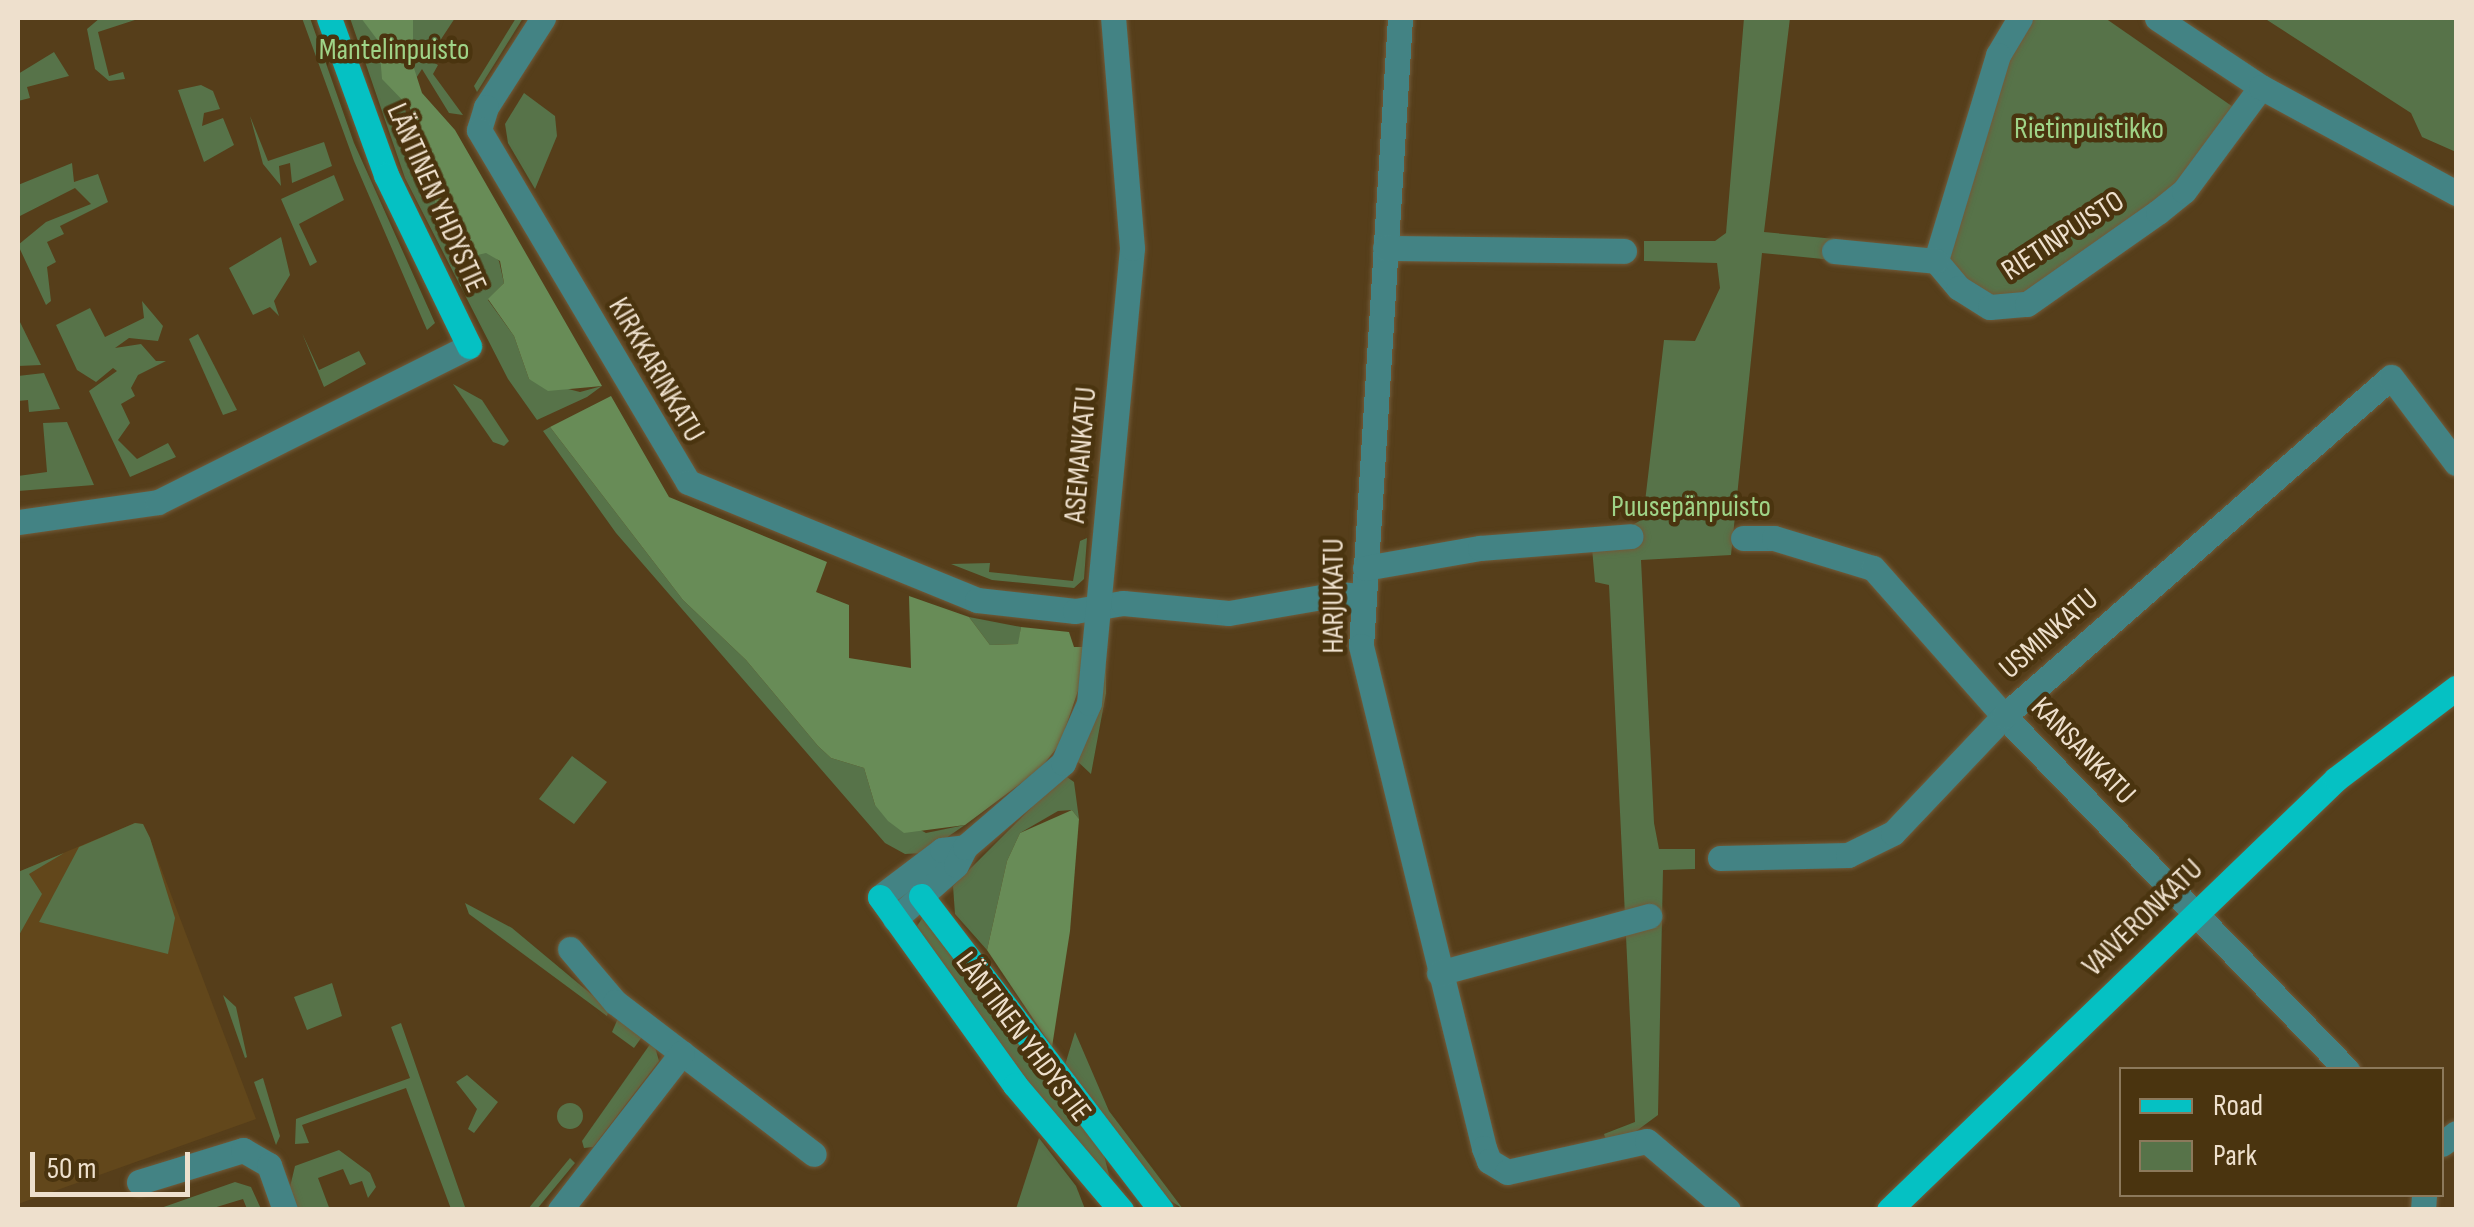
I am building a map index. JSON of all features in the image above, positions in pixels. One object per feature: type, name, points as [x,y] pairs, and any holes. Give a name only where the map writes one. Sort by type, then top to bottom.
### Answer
[{"type":"main road","name":"LÄNTINEN YHDYSTIE","points":[[329,18],[386,175],[469,346]]},
{"type":"main road","name":"VAIVERONKATU","points":[[1889,1210],[2336,779],[2456,688]]},
{"type":"main road","name":"LÄNTINEN YHDYSTIE","points":[[921,896],[1146,1205]]},
{"type":"main road","name":"LÄNTINEN YHDYSTIE","points":[[880,897],[1016,1085],[1121,1210]]},
{"type":"street","name":"KIRKKARINKATU","points":[[543,18],[486,107],[479,130],[679,474],[976,600],[1099,608]]},
{"type":"street","name":"ASEMANKATU","points":[[895,919],[956,865],[965,846],[1063,762],[1089,702],[1132,248],[1113,18]]},
{"type":"street","name":"HARJUKATU","points":[[1400,18],[1361,646],[1439,974],[1489,1161],[1516,1172],[1647,1141],[1728,1210]]},
{"type":"street","points":[[1834,250],[1936,260],[1998,54],[2020,18]]},
{"type":"street","points":[[2157,18],[2261,87],[2456,193]]},
{"type":"street","name":"RIETINPUISTO","points":[[1936,260],[1959,288],[1990,307],[2026,304],[2184,191],[2261,87]]},
{"type":"street","points":[[1385,248],[1624,251]]},
{"type":"street","points":[[18,522],[158,502],[469,346]]},
{"type":"street","name":"USMINKATU","points":[[1720,858],[1814,858],[1869,846],[1914,814],[2004,716],[2392,377],[2456,463]]},
{"type":"street","points":[[1365,568],[1480,548],[1631,536]]},
{"type":"street","name":"KANSANKATU","points":[[1743,538],[1774,538],[1874,568],[2004,716],[2344,1067]]},
{"type":"street","points":[[1099,608],[1122,602],[1229,613],[1339,594],[1363,596]]},
{"type":"street","name":"ASEMANKATU","points":[[880,897],[942,850],[965,846]]},
{"type":"street","points":[[1439,974],[1648,916]]},
{"type":"street","points":[[570,950],[616,1002],[814,1154]]},
{"type":"street","points":[[560,1210],[682,1053]]},
{"type":"street","points":[[139,1182],[230,1151],[256,1154],[269,1165],[285,1210]]},
{"type":"shaded area","points":[[135,823],[143,824],[150,839],[256,1119],[18,1204],[18,872]]},
{"type":"green space","points":[[100,18],[141,18],[98,32],[109,76],[123,72],[125,79],[109,81],[95,69],[87,29]]},
{"type":"green space","points":[[302,18],[310,18],[354,143],[435,323],[427,330],[354,161]]},
{"type":"green space","name":"Mantelinpuisto","points":[[350,18],[455,18],[428,59],[438,65],[433,74],[463,115],[449,113],[422,69],[403,98],[414,154],[429,185],[499,261],[504,283],[488,300],[514,336],[529,379],[580,392],[602,386],[587,397],[537,420],[508,379],[405,178]]},
{"type":"green space","name":"Mantelinpuisto","points":[[361,18],[413,18],[413,65],[422,93],[455,130],[602,386],[548,391],[529,379],[514,336],[488,299],[504,283],[500,261],[486,253],[461,259],[414,154],[410,108],[382,79],[379,42]]},
{"type":"green space","points":[[516,18],[523,18],[477,92],[474,86]]},
{"type":"green space","name":"Puusepänpuisto","points":[[1744,18],[1790,18],[1764,232],[1835,239],[1833,260],[1762,253],[1731,555],[1641,560],[1654,823],[1659,849],[1695,849],[1695,869],[1663,870],[1658,1115],[1635,1132],[1606,1140],[1604,1134],[1635,1122],[1609,585],[1595,582],[1592,548],[1643,519],[1664,340],[1695,341],[1720,288],[1717,263],[1644,261],[1644,241],[1715,241],[1726,233]]},
{"type":"green space","name":"Rietinpuistikko","points":[[2032,18],[2105,18],[2236,109],[2176,187],[2021,294],[1991,299],[1956,272],[1947,250],[2009,57]]},
{"type":"green space","points":[[2264,18],[2456,18],[2456,152],[2422,137],[2411,113]]},
{"type":"green space","points":[[54,52],[69,76],[27,87],[30,98],[18,101],[18,74]]},
{"type":"green space","points":[[201,85],[213,91],[220,109],[204,113],[202,126],[223,118],[234,145],[204,162],[178,90]]},
{"type":"green space","points":[[524,93],[555,116],[557,136],[535,189],[508,143],[505,124]]},
{"type":"green space","points":[[250,116],[268,161],[324,142],[332,166],[292,183],[290,163],[279,166],[281,186],[263,164]]},
{"type":"green space","points":[[72,163],[74,182],[98,174],[108,202],[60,226],[64,234],[47,242],[56,262],[47,267],[51,301],[46,305],[18,245],[46,222],[91,204],[75,188],[18,217],[18,185]]},
{"type":"green space","points":[[334,175],[344,200],[299,224],[317,262],[310,266],[281,199]]},
{"type":"green space","points":[[281,237],[290,275],[274,301],[279,316],[270,307],[253,315],[229,268]]},
{"type":"green space","points":[[142,301],[163,326],[158,341],[129,338],[115,348],[141,344],[156,361],[166,361],[138,375],[131,388],[135,396],[121,404],[130,423],[118,440],[137,459],[168,443],[176,457],[130,477],[89,391],[117,371],[113,368],[96,382],[77,370],[56,325],[90,308],[105,337],[144,318]]},
{"type":"green space","points":[[18,318],[41,365],[18,366]]},
{"type":"green space","points":[[302,333],[319,370],[359,351],[366,364],[324,387]]},
{"type":"green space","points":[[198,334],[237,410],[223,415],[189,339]]},
{"type":"green space","points":[[44,373],[60,409],[29,412],[28,400],[18,401],[18,376]]},
{"type":"green space","points":[[453,384],[482,400],[509,441],[504,446],[493,442]]},
{"type":"green space","points":[[611,396],[669,497],[827,562],[816,592],[849,605],[849,658],[911,668],[909,596],[969,617],[990,645],[1018,644],[1021,627],[1069,632],[1074,647],[1084,647],[1080,685],[1060,744],[1040,769],[965,825],[904,833],[888,821],[875,805],[864,768],[831,758],[818,746],[746,660],[683,600],[550,427]]},
{"type":"green space","points":[[67,422],[94,485],[18,491],[18,476],[47,472],[43,423]]},
{"type":"green space","points":[[550,427],[683,600],[746,660],[818,746],[831,758],[864,768],[875,805],[926,833],[965,825],[924,853],[905,854],[885,843],[616,533],[543,431]]},
{"type":"green space","points":[[1087,538],[1084,579],[1074,588],[992,580],[951,564],[990,563],[989,572],[1073,581],[1080,541]]},
{"type":"green space","points":[[969,617],[1021,627],[1019,644],[990,645]]},
{"type":"green space","points":[[1106,650],[1106,693],[1091,774],[1076,760],[1101,704]]},
{"type":"green space","points":[[572,756],[607,782],[574,824],[539,799]]},
{"type":"green space","points":[[1064,775],[1074,782],[1079,819],[1072,810],[1058,811],[1020,833],[1007,861],[987,950],[955,914],[953,886]]},
{"type":"green space","points":[[1072,810],[1079,819],[1070,931],[1052,1047],[987,950],[1007,861],[1020,833]]},
{"type":"green space","points":[[135,823],[143,824],[150,838],[175,918],[168,954],[39,922],[79,847]]},
{"type":"green space","points":[[64,853],[29,874],[42,894],[18,937],[18,872]]},
{"type":"green space","points":[[465,903],[512,928],[609,1009],[607,1016],[469,914]]},
{"type":"green space","points":[[923,917],[1104,1155],[1111,1183],[1045,1108],[923,938],[917,926]]},
{"type":"green space","points":[[332,983],[342,1016],[307,1030],[294,997]]},
{"type":"green space","points":[[223,995],[236,1007],[245,1058]]},
{"type":"green space","points":[[619,1016],[644,1034],[634,1048],[612,1032]]},
{"type":"green space","points":[[401,1023],[466,1209],[451,1209],[406,1088],[302,1125],[309,1143],[295,1144],[296,1119],[410,1078],[391,1027]]},
{"type":"green space","points":[[1075,1032],[1109,1111],[1183,1209],[1165,1197],[1065,1065]]},
{"type":"green space","points":[[653,1040],[659,1061],[593,1147],[584,1148],[582,1141]]},
{"type":"green space","points":[[467,1075],[498,1102],[474,1133],[468,1129],[477,1109],[456,1082]]},
{"type":"green space","points":[[263,1078],[280,1136],[276,1145],[254,1082]]},
{"type":"green space","points":[[570,1103],[579,1107],[583,1116],[579,1125],[570,1129],[561,1125],[557,1116],[561,1107]]},
{"type":"green space","points":[[1039,1138],[1076,1186],[1085,1209],[1016,1209]]},
{"type":"green space","points":[[339,1150],[370,1173],[376,1187],[368,1198],[362,1181],[350,1185],[343,1169],[318,1178],[330,1210],[295,1209],[289,1191],[295,1166]]},
{"type":"green space","points":[[570,1158],[575,1163],[537,1209],[528,1209]]},
{"type":"green space","points":[[235,1182],[251,1187],[261,1209],[247,1209],[243,1199],[210,1209],[158,1209]]}]
